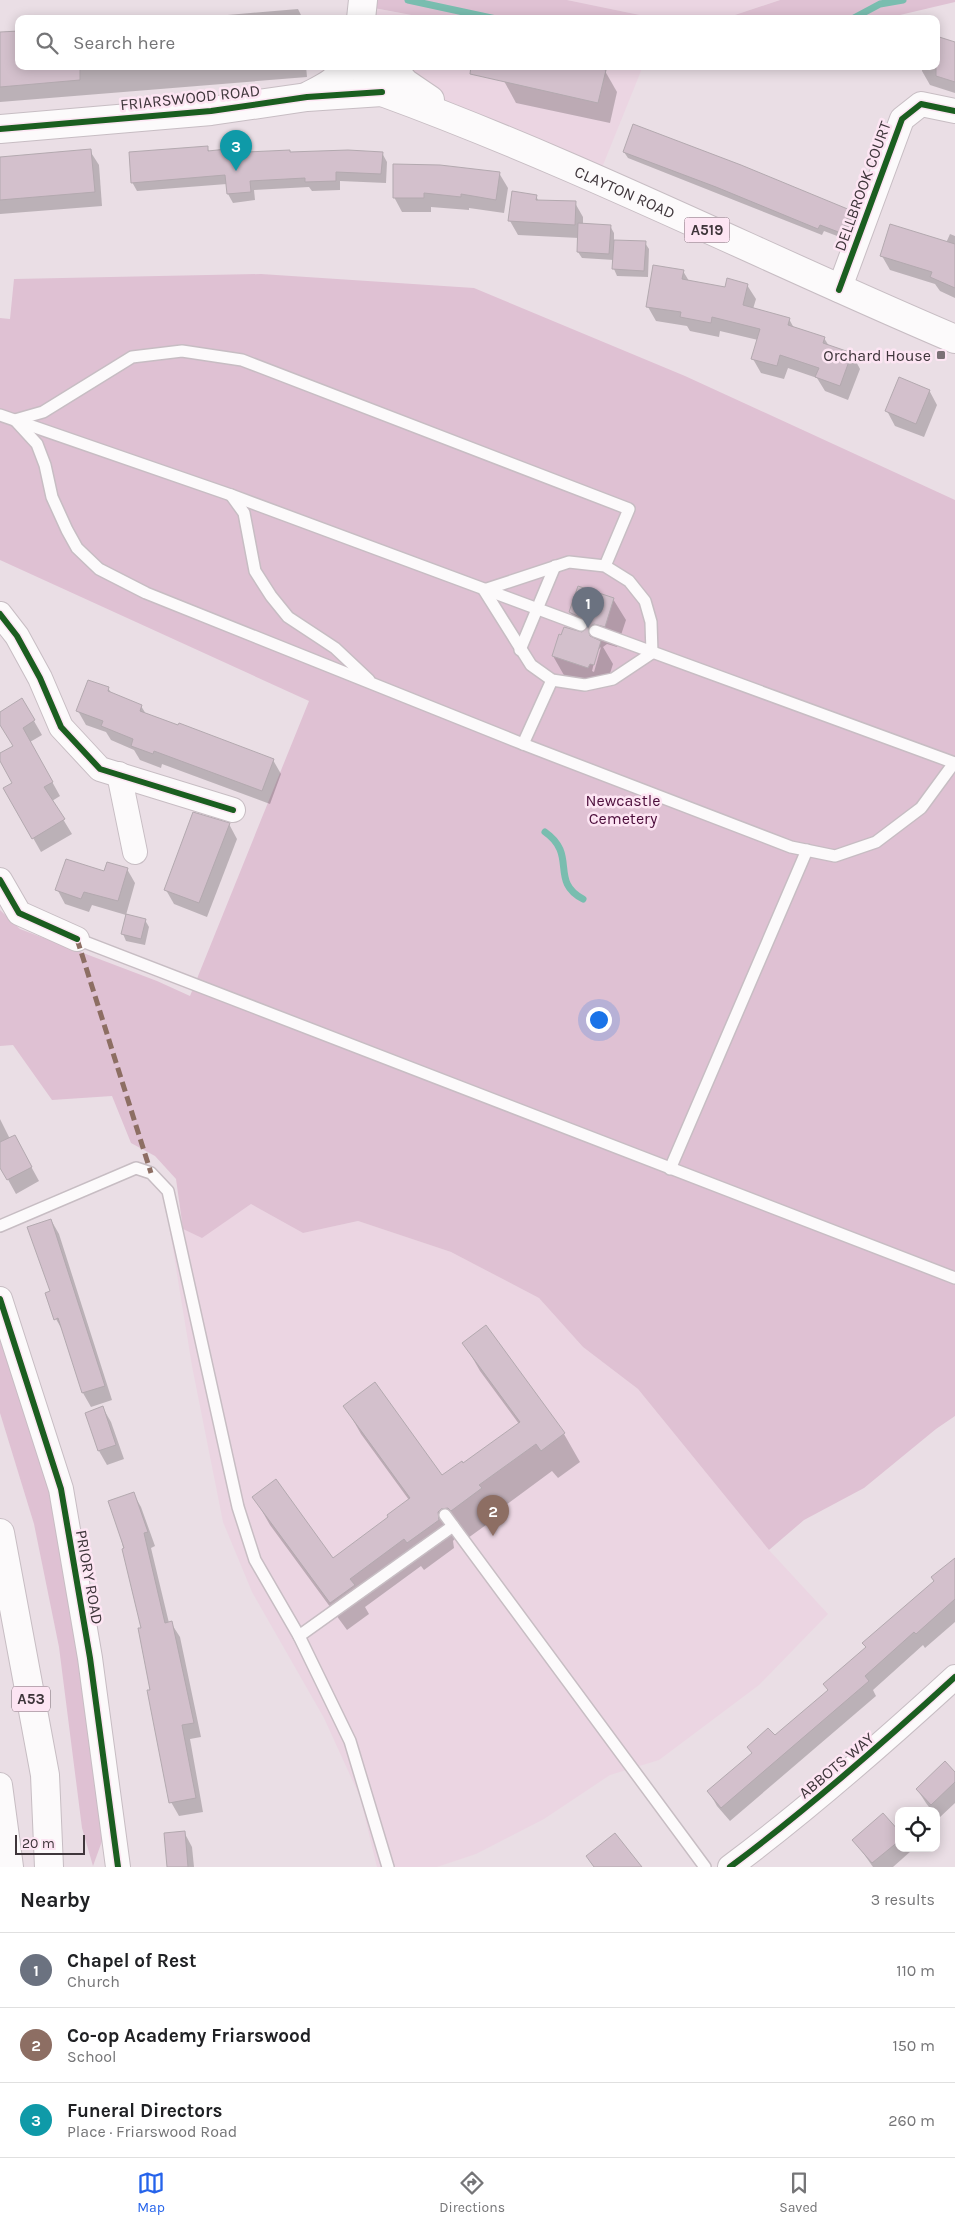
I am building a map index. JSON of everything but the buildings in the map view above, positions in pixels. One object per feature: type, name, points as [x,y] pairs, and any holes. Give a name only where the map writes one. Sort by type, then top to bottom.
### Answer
[{"type":"main road","name":"FRIARSWOOD ROAD","points":[[307,96],[333,82],[344,70]]},
{"type":"main road","points":[[365,70],[372,84],[382,92]]},
{"type":"main road","name":"A519","points":[[394,70],[405,83],[460,120]]},
{"type":"main road","name":"FRIARSWOOD ROAD","points":[[0,129],[211,111],[307,96],[382,92]]},
{"type":"main road","name":"A519","points":[[382,92],[460,120]]},
{"type":"main road","name":"CLAYTON ROAD","points":[[460,120],[839,290],[955,339]]},
{"type":"main road","name":"A53","points":[[0,1532],[45,1775],[49,1867]]},
{"type":"street","name":"DELLBROOK COURT","points":[[839,290],[902,119],[921,104],[955,110]]},
{"type":"street","points":[[0,614],[17,636],[40,678],[61,726],[100,769],[232,810]]},
{"type":"street","points":[[119,774],[135,852]]},
{"type":"street","points":[[0,880],[19,913],[76,939]]},
{"type":"street","name":"PRIORY ROAD","points":[[0,1299],[61,1489],[90,1658],[118,1867]]},
{"type":"street","name":"ABBOTS WAY","points":[[730,1867],[818,1799],[955,1678]]},
{"type":"street","points":[[0,1785],[11,1867]]},
{"type":"lane","points":[[15,420],[43,412],[132,357],[182,351],[242,360],[629,509],[605,566]]},
{"type":"lane","points":[[0,415],[231,495],[581,625]]},
{"type":"lane","points":[[15,420],[38,444],[52,497],[66,530],[77,548],[99,569],[146,593],[523,744],[791,847],[836,856],[876,842],[921,808],[955,763],[595,631]]},
{"type":"lane","points":[[231,495],[244,513],[255,571],[271,596],[288,617],[335,648],[374,684]]},
{"type":"lane","points":[[484,590],[569,562],[605,566],[629,581],[645,601],[651,622],[652,653]]},
{"type":"lane","points":[[520,650],[555,566]]},
{"type":"lane","points":[[484,590],[531,666],[552,680],[586,685],[613,679],[652,653]]},
{"type":"lane","points":[[523,744],[552,680]]},
{"type":"lane","points":[[670,1169],[807,850]]},
{"type":"lane","points":[[76,939],[955,1278]]},
{"type":"lane","points":[[0,1226],[136,1168],[151,1173],[168,1191],[238,1507],[255,1560],[299,1636],[350,1741],[388,1867]]},
{"type":"lane","points":[[445,1515],[705,1867]]},
{"type":"lane","points":[[299,1636],[453,1526]]},
{"type":"shaded area","points":[[567,0],[779,0],[735,15],[640,15]]},
{"type":"shaded area","points":[[363,6],[410,15],[366,15]]},
{"type":"shaded area","points":[[395,70],[641,70],[597,180],[460,120]]},
{"type":"shaded area","points":[[251,1204],[303,1233],[358,1221],[451,1252],[539,1298],[583,1347],[638,1389],[769,1550],[828,1614],[759,1685],[659,1760],[610,1775],[544,1819],[476,1854],[437,1867],[377,1867],[360,1797],[324,1718],[252,1592],[223,1522],[192,1366],[170,1231],[183,1229],[202,1237]]},
{"type":"green space","points":[[363,0],[567,0],[640,15],[411,15],[363,6]]},
{"type":"green space","points":[[780,0],[955,0],[955,2],[900,15],[735,15]]},
{"type":"green space","name":"Newcastle Cemetery","points":[[261,274],[474,288],[685,376],[955,500],[955,1416],[936,1429],[864,1488],[804,1520],[769,1550],[638,1389],[583,1347],[539,1298],[451,1252],[358,1221],[303,1233],[251,1204],[202,1238],[183,1229],[176,1179],[155,1156],[131,1143],[112,1096],[52,1100],[13,1045],[0,1046],[0,910],[20,929],[157,981],[190,996],[309,701],[0,560],[0,318],[10,319],[14,279]]},
{"type":"green space","points":[[0,1331],[46,1475],[66,1564],[106,1830],[93,1866],[82,1828],[59,1647],[34,1524],[0,1413]]},
{"type":"waterway","points":[[408,0],[477,15]]},
{"type":"waterway","points":[[859,15],[880,4],[903,0]]},
{"type":"waterway","points":[[545,832],[555,841],[560,850],[567,884],[573,892],[583,899]]},
{"type":"marked path","points":[[77,939],[151,1173]]},
{"type":"cycle path","points":[[0,129],[211,111],[307,97],[382,92]]},
{"type":"cycle path","points":[[839,290],[902,119],[921,104],[955,111]]},
{"type":"cycle path","points":[[0,614],[17,636],[40,678],[61,727],[100,769],[233,810]]},
{"type":"cycle path","points":[[0,880],[19,913],[77,939]]},
{"type":"cycle path","points":[[0,1299],[61,1489],[90,1658],[118,1867]]},
{"type":"cycle path","points":[[730,1867],[845,1775],[955,1677]]},
{"type":"place","name":"Funeral Directors","points":[[236,171]]},
{"type":"place","name":"Orchard House","points":[[941,355]]},
{"type":"place","name":"Chapel of Rest","points":[[588,628]]},
{"type":"place","name":"Co-op Academy Friarswood","points":[[493,1536]]}]
